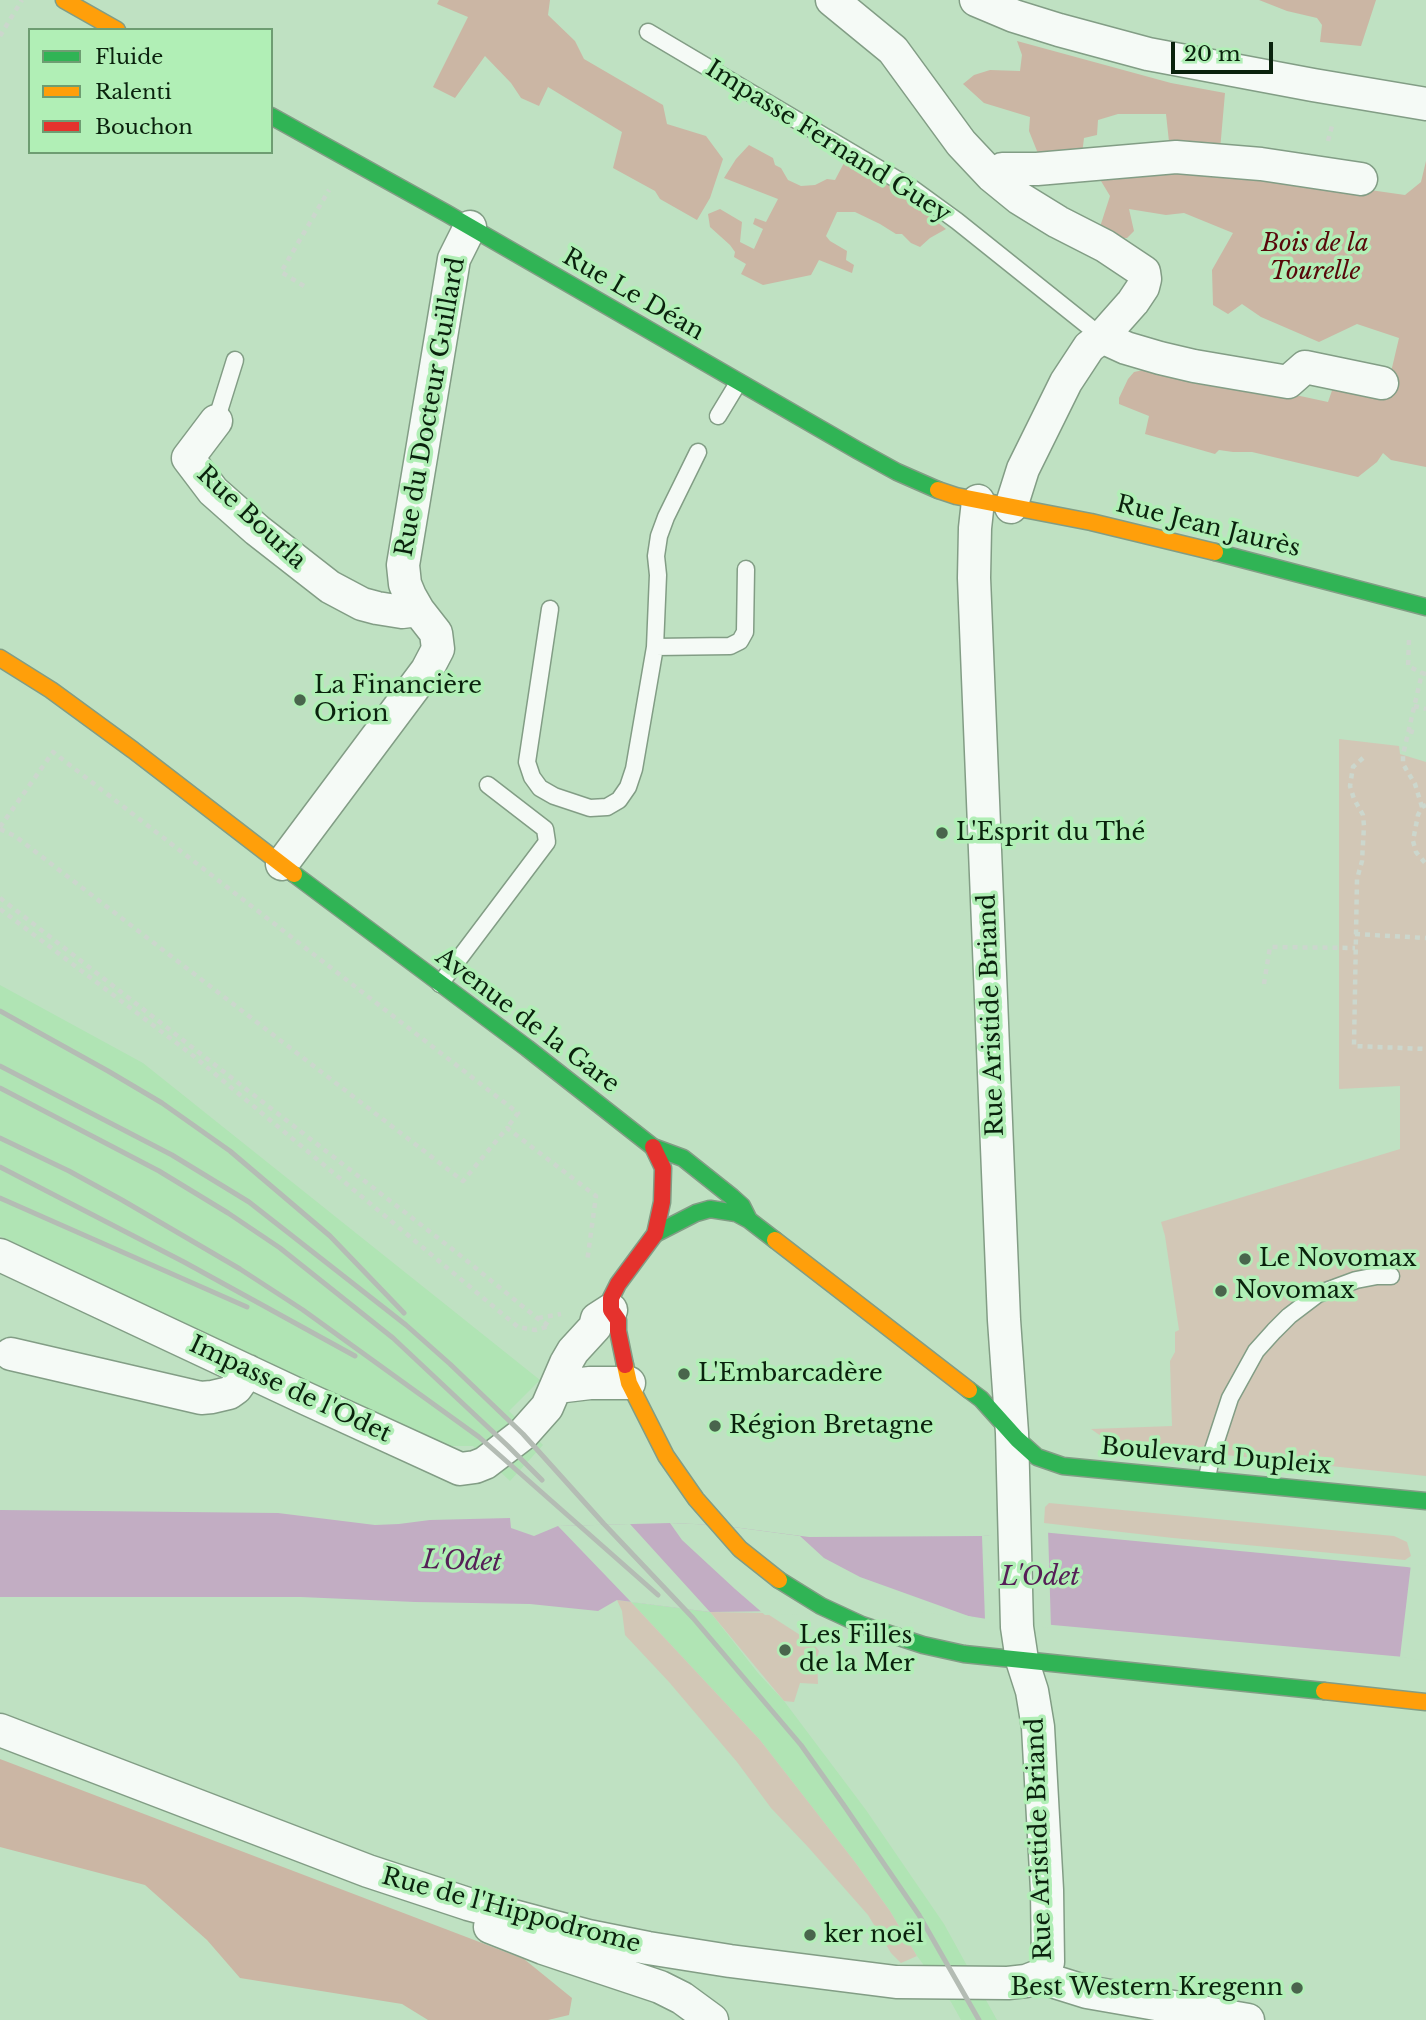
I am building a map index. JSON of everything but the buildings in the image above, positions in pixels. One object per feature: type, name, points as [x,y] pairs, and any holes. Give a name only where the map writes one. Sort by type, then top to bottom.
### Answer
[{"type":"main road","points":[[64,0],[113,28]]},
{"type":"main road","name":"Rue Le Déan","points":[[273,117],[897,472],[944,492],[978,501]]},
{"type":"main road","name":"Rue Jean Jaurès","points":[[978,501],[1091,522],[1426,607]]},
{"type":"main road","name":"Avenue de la Gare","points":[[0,658],[51,690],[133,750],[653,1147],[682,1158],[742,1206],[749,1220],[956,1379],[993,1410],[1012,1433]]},
{"type":"main road","points":[[653,1147],[663,1168],[662,1202],[655,1234],[618,1284],[611,1298],[611,1310],[618,1320],[629,1383],[666,1456],[696,1499],[747,1555],[772,1575],[831,1611],[862,1625],[923,1645],[978,1656],[1426,1702]]},
{"type":"main road","points":[[655,1234],[696,1213],[710,1209],[736,1213],[749,1220]]},
{"type":"main road","name":"Boulevard Dupleix","points":[[1012,1433],[1037,1457],[1063,1466],[1426,1500]]},
{"type":"street","points":[[832,0],[893,50],[961,144],[992,176],[1019,198],[1105,246],[1144,272],[1143,287],[1133,302],[1102,337],[1089,347],[1066,382],[1023,469],[1011,507]]},
{"type":"street","points":[[976,0],[1037,23],[1148,54],[1426,104]]},
{"type":"street","points":[[992,176],[1002,169],[1011,168],[1037,169],[1176,157],[1261,163],[1361,178]]},
{"type":"street","name":"Rue du Docteur Guillard","points":[[282,864],[439,649],[436,634],[418,610],[405,584],[403,565],[454,259],[470,227]]},
{"type":"street","points":[[1102,337],[1126,348],[1160,358],[1288,382],[1305,367],[1382,383]]},
{"type":"street","name":"Rue Bourla","points":[[216,421],[188,458],[199,475],[221,498],[295,561],[339,593],[377,608],[402,612],[418,610]]},
{"type":"street","name":"Rue Aristide Briand","points":[[978,501],[974,578],[1004,1320],[1012,1433],[1017,1623],[1021,1660],[1032,1691],[1038,1727],[1047,1890],[1048,1962],[1044,1974]]},
{"type":"street","name":"Impasse de l'Odet","points":[[0,1255],[460,1469],[485,1463],[523,1434],[547,1407],[573,1351],[595,1327],[597,1319],[611,1310]]},
{"type":"street","points":[[11,1354],[201,1398],[229,1393],[248,1371]]},
{"type":"street","points":[[557,1387],[590,1383],[629,1383]]},
{"type":"street","name":"Rue de l'Hippodrome","points":[[0,1730],[368,1871],[468,1904],[588,1936],[648,1948],[884,1980],[1008,1983],[1027,1981],[1044,1974]]},
{"type":"street","points":[[468,1904],[478,1919],[503,1934],[660,1987],[682,1998],[712,2020]]},
{"type":"street","points":[[1044,1974],[1055,1982],[1087,1992],[1244,2020]]},
{"type":"lane","name":"Impasse Fernand Guey","points":[[648,32],[912,189],[957,221],[1102,337]]},
{"type":"lane","name":"Rue Bourla","points":[[216,421],[235,360]]},
{"type":"lane","points":[[718,416],[738,383]]},
{"type":"lane","points":[[550,609],[527,762],[532,777],[540,788],[590,808],[607,807],[619,800],[628,788],[635,769],[655,647],[657,547],[666,517],[698,453]]},
{"type":"lane","points":[[655,647],[730,646],[740,641],[745,632],[746,569]]},
{"type":"lane","points":[[440,984],[547,842],[544,829],[488,785]]},
{"type":"lane","points":[[1207,1478],[1212,1453],[1230,1398],[1256,1351],[1274,1331],[1318,1294],[1356,1280],[1391,1276]]},
{"type":"path","points":[[0,36],[22,0]]},
{"type":"path","points":[[304,286],[281,272],[348,159]]},
{"type":"path","points":[[1426,674],[1422,673],[1403,764],[1424,806],[1415,826],[1413,846],[1426,864]]},
{"type":"path","points":[[1414,706],[1426,709]]},
{"type":"path","points":[[1409,731],[1417,733]]},
{"type":"path","points":[[53,752],[518,1113],[507,1128],[463,1181],[26,844],[0,828],[53,752]]},
{"type":"path","points":[[1363,758],[1353,767],[1350,786],[1363,815],[1364,826],[1362,861],[1357,879],[1354,1046],[1426,1049]]},
{"type":"path","points":[[0,898],[537,1318],[558,1331]]},
{"type":"path","points":[[0,909],[191,1054],[519,1327],[535,1331],[557,1321]]},
{"type":"path","points":[[1355,934],[1426,938]]},
{"type":"path","points":[[1264,984],[1270,947],[1355,948]]},
{"type":"path","points":[[507,1128],[596,1196],[586,1267]]},
{"type":"shaded area","points":[[1339,739],[1399,746],[1400,754],[1426,762],[1426,1476],[1111,1443],[1091,1429],[1172,1426],[1170,1361],[1175,1352],[1175,1332],[1179,1330],[1161,1222],[1400,1149],[1400,1086],[1339,1089]]},
{"type":"shaded area","points":[[0,985],[143,1063],[540,1380],[509,1411],[543,1445],[510,1481],[473,1446],[446,1446],[0,1236]]},
{"type":"shaded area","points":[[1049,1503],[1394,1536],[1407,1542],[1411,1556],[1405,1560],[1044,1523],[1045,1507]]},
{"type":"shaded area","points":[[617,1600],[631,1602],[760,1740],[855,1862],[890,1911],[917,1956],[901,1963],[891,1953],[868,1915],[771,1808],[737,1762],[625,1635],[622,1611]]},
{"type":"shaded area","points":[[631,1602],[710,1612],[784,1701],[866,1810],[944,1924],[997,2020],[961,2020],[855,1862],[760,1740]]},
{"type":"shaded area","points":[[710,1612],[766,1613],[814,1644],[819,1651],[818,1684],[800,1683],[794,1702],[784,1701]]},
{"type":"green space","points":[[439,0],[550,0],[548,15],[575,41],[584,59],[663,105],[667,124],[706,136],[723,159],[710,198],[697,220],[660,199],[655,191],[613,168],[622,132],[548,87],[539,106],[521,98],[511,83],[485,56],[455,98],[433,87],[468,17],[437,4]]},
{"type":"green space","points":[[1259,0],[1376,0],[1361,46],[1320,42],[1322,25],[1317,18],[1287,11]]},
{"type":"green space","name":"Bois de la Tourelle","points":[[1017,41],[1171,83],[1225,93],[1220,150],[1244,172],[1405,195],[1421,182],[1426,161],[1426,467],[1391,460],[1383,453],[1377,462],[1358,477],[1252,452],[1219,450],[1215,454],[1145,434],[1149,416],[1119,404],[1119,398],[1134,372],[1161,366],[1328,402],[1335,382],[1387,389],[1399,338],[1357,324],[1319,342],[1261,317],[1242,304],[1228,314],[1213,305],[1212,270],[1233,233],[1184,213],[1166,215],[1129,209],[1134,231],[1127,238],[1116,238],[1099,230],[1110,196],[1098,176],[1171,160],[1166,114],[1118,114],[1098,120],[1097,135],[1084,138],[1082,154],[1041,161],[1029,131],[1030,117],[984,103],[963,84],[974,75],[990,70],[1020,71],[1022,55]]},
{"type":"green space","points":[[749,145],[773,158],[775,165],[781,168],[788,180],[801,186],[815,185],[827,179],[835,180],[845,161],[892,187],[946,229],[920,247],[902,234],[896,234],[855,212],[837,212],[826,236],[847,251],[846,260],[854,265],[852,273],[819,260],[811,275],[763,285],[741,274],[746,264],[734,257],[735,252],[730,245],[710,227],[708,214],[720,209],[742,222],[740,242],[754,249],[763,229],[753,224],[755,218],[766,222],[778,199],[724,178]]},
{"type":"green space","points":[[0,1759],[524,1959],[572,1998],[569,2015],[548,2020],[428,2020],[402,2004],[240,1978],[207,1940],[145,1885],[0,1847]]},
{"type":"water","name":"L'Odet","points":[[0,1510],[278,1513],[375,1525],[430,1520],[510,1518],[511,1528],[534,1536],[558,1526],[670,1523],[718,1525],[809,1537],[982,1536],[1041,1532],[1407,1567],[1426,1570],[1426,1659],[987,1619],[925,1609],[710,1612],[617,1600],[598,1611],[530,1604],[301,1597],[0,1597]]},
{"type":"pier","points":[[670,1523],[718,1525],[800,1536],[824,1558],[860,1577],[974,1618],[887,1612],[765,1615],[682,1540]]},
{"type":"pier","points":[[630,1524],[710,1612],[631,1602],[558,1526]]},
{"type":"pier","points":[[1048,1529],[1051,1628],[985,1620],[982,1536]]},
{"type":"pier","points":[[1411,1564],[1426,1566],[1426,1661],[1400,1657]]},
{"type":"railway","points":[[0,1011],[162,1103],[230,1151],[330,1236],[404,1313]]},
{"type":"railway","points":[[0,1066],[172,1155],[249,1202],[406,1325],[523,1434],[693,1618],[801,1745],[919,1915],[979,2020]]},
{"type":"railway","points":[[0,1088],[159,1171],[280,1248],[393,1338],[542,1480]]},
{"type":"railway","points":[[0,1138],[122,1200],[240,1269],[303,1310],[479,1437],[658,1595]]},
{"type":"railway","points":[[0,1167],[184,1262],[355,1356]]},
{"type":"railway","points":[[0,1198],[247,1307]]},
{"type":"traffic: fast","points":[[273,117],[446,213],[857,450],[938,490]]},
{"type":"traffic: fast","points":[[1215,552],[1426,607]]},
{"type":"traffic: fast","points":[[294,874],[527,1048],[653,1147],[683,1158],[732,1197],[742,1206],[749,1220],[775,1240]]},
{"type":"traffic: fast","points":[[655,1234],[696,1213],[710,1209],[736,1213],[749,1220]]},
{"type":"traffic: fast","points":[[969,1390],[1037,1457],[1063,1466],[1426,1501]]},
{"type":"traffic: fast","points":[[779,1580],[821,1606],[862,1625],[923,1645],[964,1654],[1324,1691]]},
{"type":"traffic: slow","points":[[64,0],[113,28]]},
{"type":"traffic: slow","points":[[938,490],[956,496],[1091,522],[1215,552]]},
{"type":"traffic: slow","points":[[0,658],[51,690],[133,750],[294,874]]},
{"type":"traffic: slow","points":[[775,1240],[969,1390]]},
{"type":"traffic: slow","points":[[625,1365],[629,1383],[666,1456],[696,1499],[740,1549],[779,1580]]},
{"type":"traffic: slow","points":[[1324,1691],[1426,1702]]},
{"type":"traffic: jam","points":[[625,1365],[618,1320],[611,1310],[611,1298],[618,1284],[655,1234],[662,1202],[663,1168],[653,1147]]},
{"type":"place","name":"La Financière Orion","points":[[300,700]]},
{"type":"place","name":"L'Esprit du Thé","points":[[942,833]]},
{"type":"place","name":"Le Novomax","points":[[1245,1259]]},
{"type":"place","name":"Novomax","points":[[1221,1291]]},
{"type":"place","name":"L'Embarcadère","points":[[684,1374]]},
{"type":"place","name":"Région Bretagne","points":[[715,1426]]},
{"type":"place","name":"Les Filles de la Mer","points":[[785,1650]]},
{"type":"place","name":"ker noël","points":[[810,1935]]},
{"type":"place","name":"Best Western Kregenn","points":[[1297,1988]]}]
